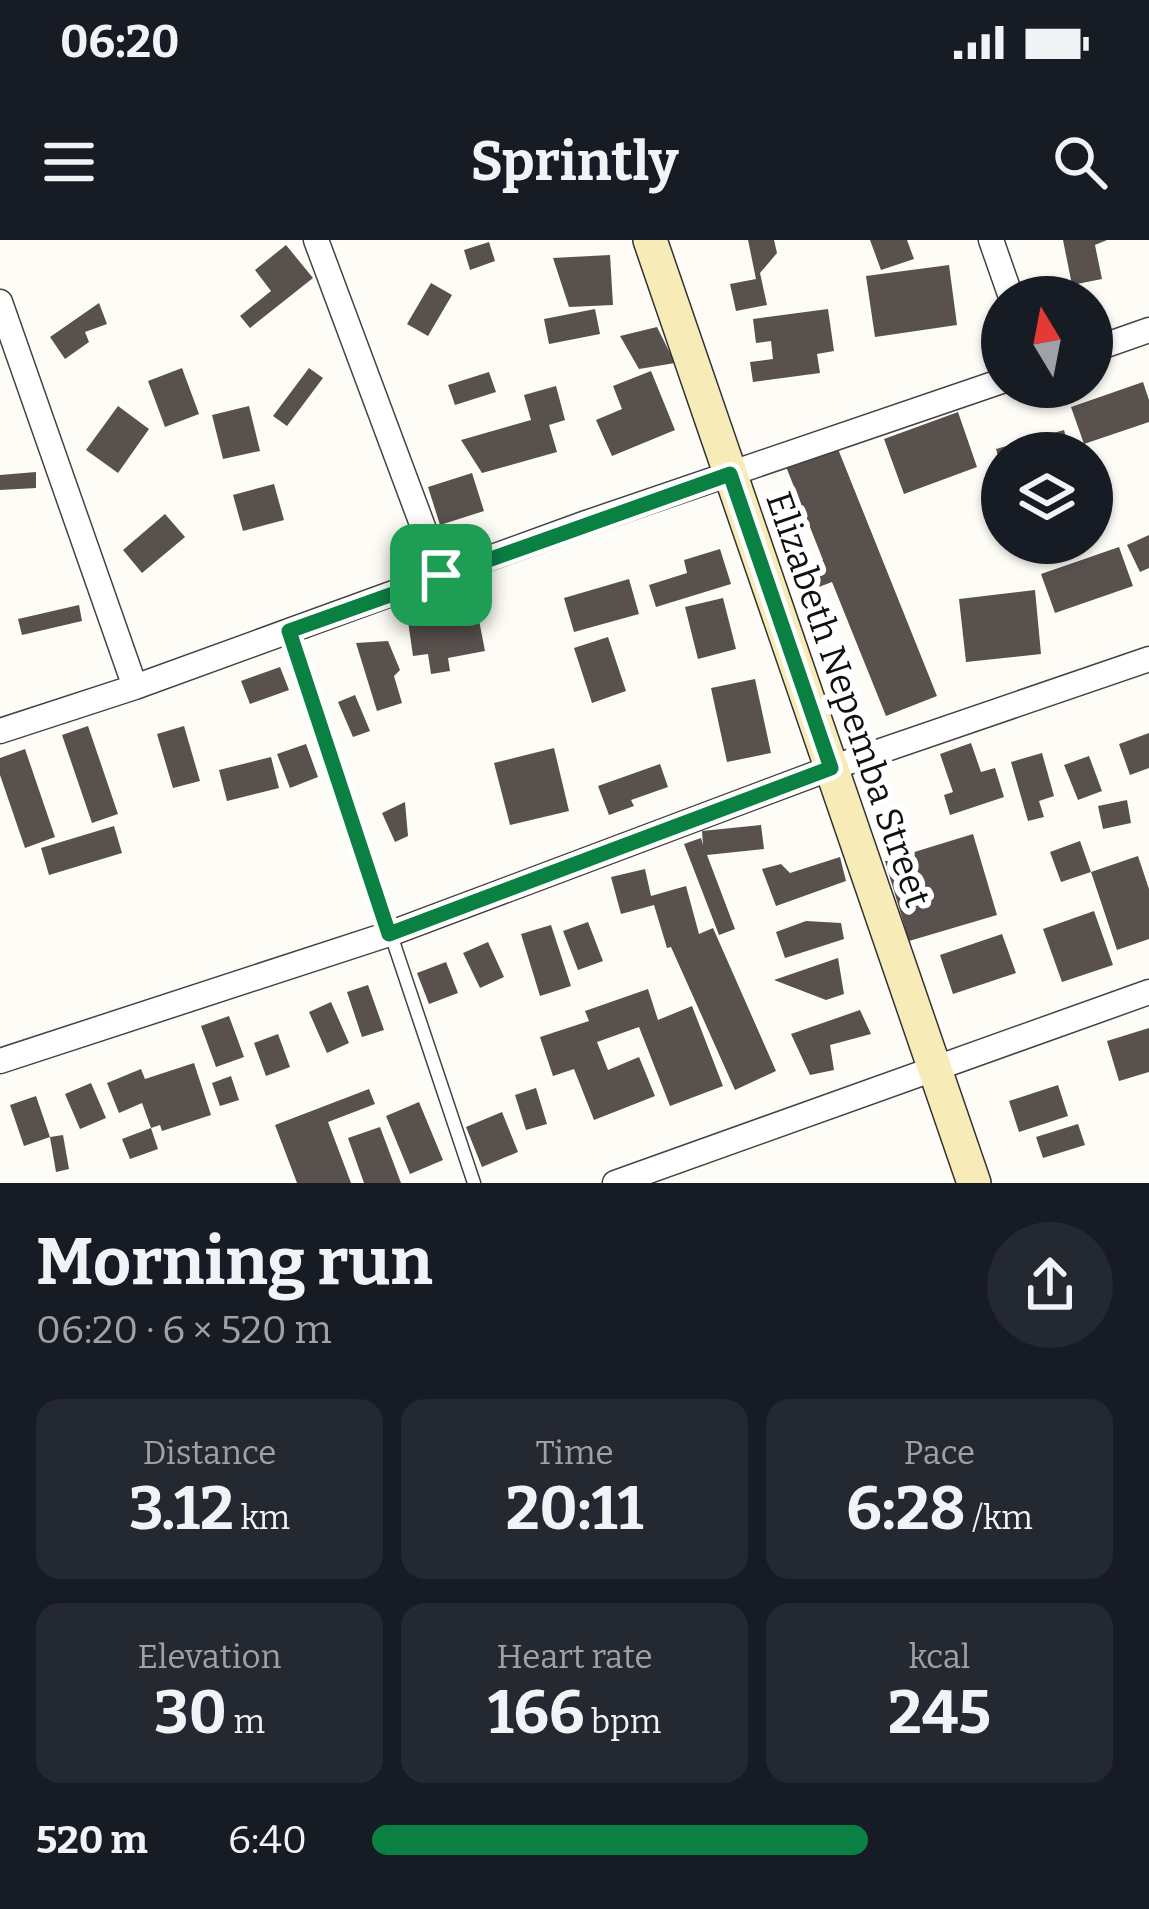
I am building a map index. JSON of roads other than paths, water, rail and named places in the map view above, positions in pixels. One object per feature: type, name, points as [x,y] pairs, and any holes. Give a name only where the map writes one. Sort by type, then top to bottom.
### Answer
[{"type":"street","points":[[316,240],[441,575]]},
{"type":"street","name":"Elizabeth Nepemba Street","points":[[650,240],[974,1183]]},
{"type":"street","points":[[991,240],[1004,276]]},
{"type":"street","points":[[0,302],[135,687]]},
{"type":"street","points":[[1113,343],[1149,330]]},
{"type":"street","points":[[0,731],[981,388]]},
{"type":"street","points":[[0,1061],[389,934],[831,768],[1149,659]]},
{"type":"street","points":[[615,1183],[1149,992]]},
{"type":"lane","points":[[289,631],[474,1183]]}]
